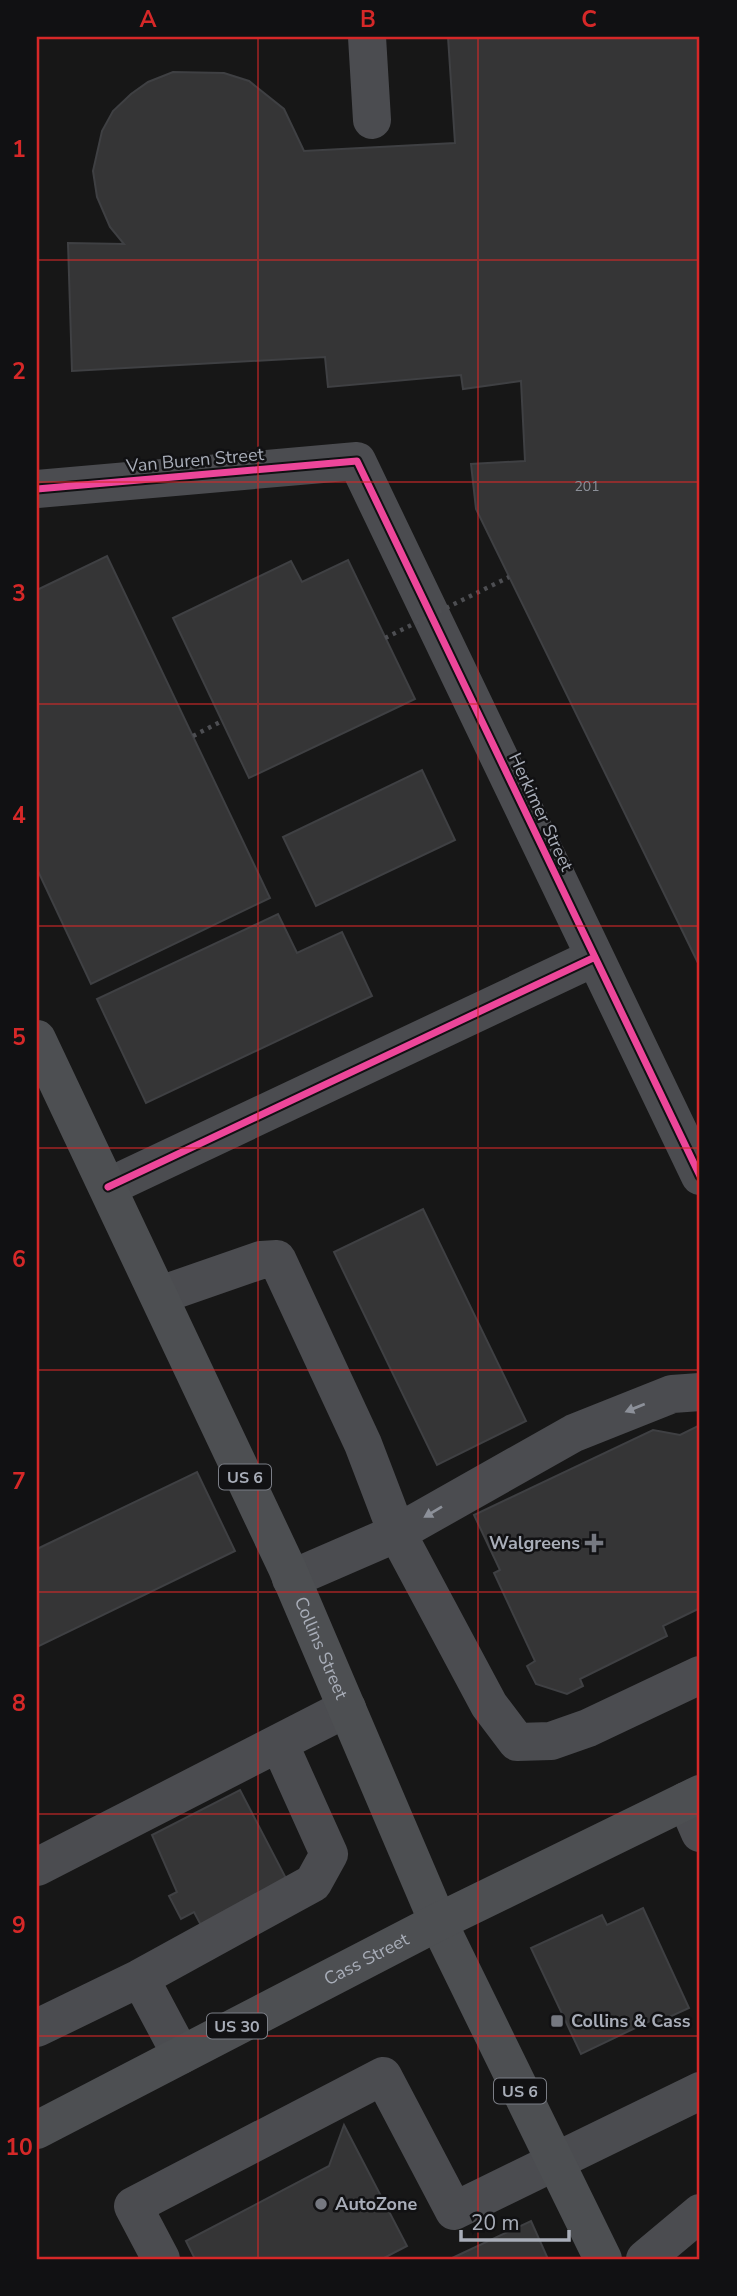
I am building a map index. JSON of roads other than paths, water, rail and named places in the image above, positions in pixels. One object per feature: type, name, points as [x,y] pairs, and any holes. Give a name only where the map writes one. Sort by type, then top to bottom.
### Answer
[{"type":"main road","name":"Collins Street","points":[[37,1039],[160,1295],[291,1579],[438,1922],[603,2259]]},
{"type":"main road","name":"Cass Street","points":[[37,2130],[438,1922],[696,1809]]},
{"type":"street","points":[[367,37],[372,120]]},
{"type":"street","name":"Van Buren Street","points":[[37,489],[357,461]]},
{"type":"street","name":"Herkimer Street","points":[[357,461],[593,958],[700,1176]]},
{"type":"street","points":[[108,1187],[593,958]]},
{"type":"street","points":[[160,1295],[261,1260],[277,1259],[363,1444],[397,1533],[489,1705],[517,1742],[551,1741],[588,1728],[700,1675]]},
{"type":"street","points":[[291,1579],[397,1533],[574,1433],[672,1394],[700,1392]]},
{"type":"street","points":[[37,1867],[346,1708]]},
{"type":"street","points":[[37,2028],[140,1978],[313,1883],[330,1854],[279,1743]]},
{"type":"street","points":[[140,1978],[181,2055]]},
{"type":"street","points":[[162,2259],[133,2206],[383,2076],[454,2211],[700,2091]]},
{"type":"street","points":[[645,2259],[700,2213]]},
{"type":"place","name":"Walgreens","points":[[594,1543]]},
{"type":"place","name":"Collins & Cass","points":[[557,2021]]},
{"type":"place","name":"AutoZone","points":[[321,2204]]}]
